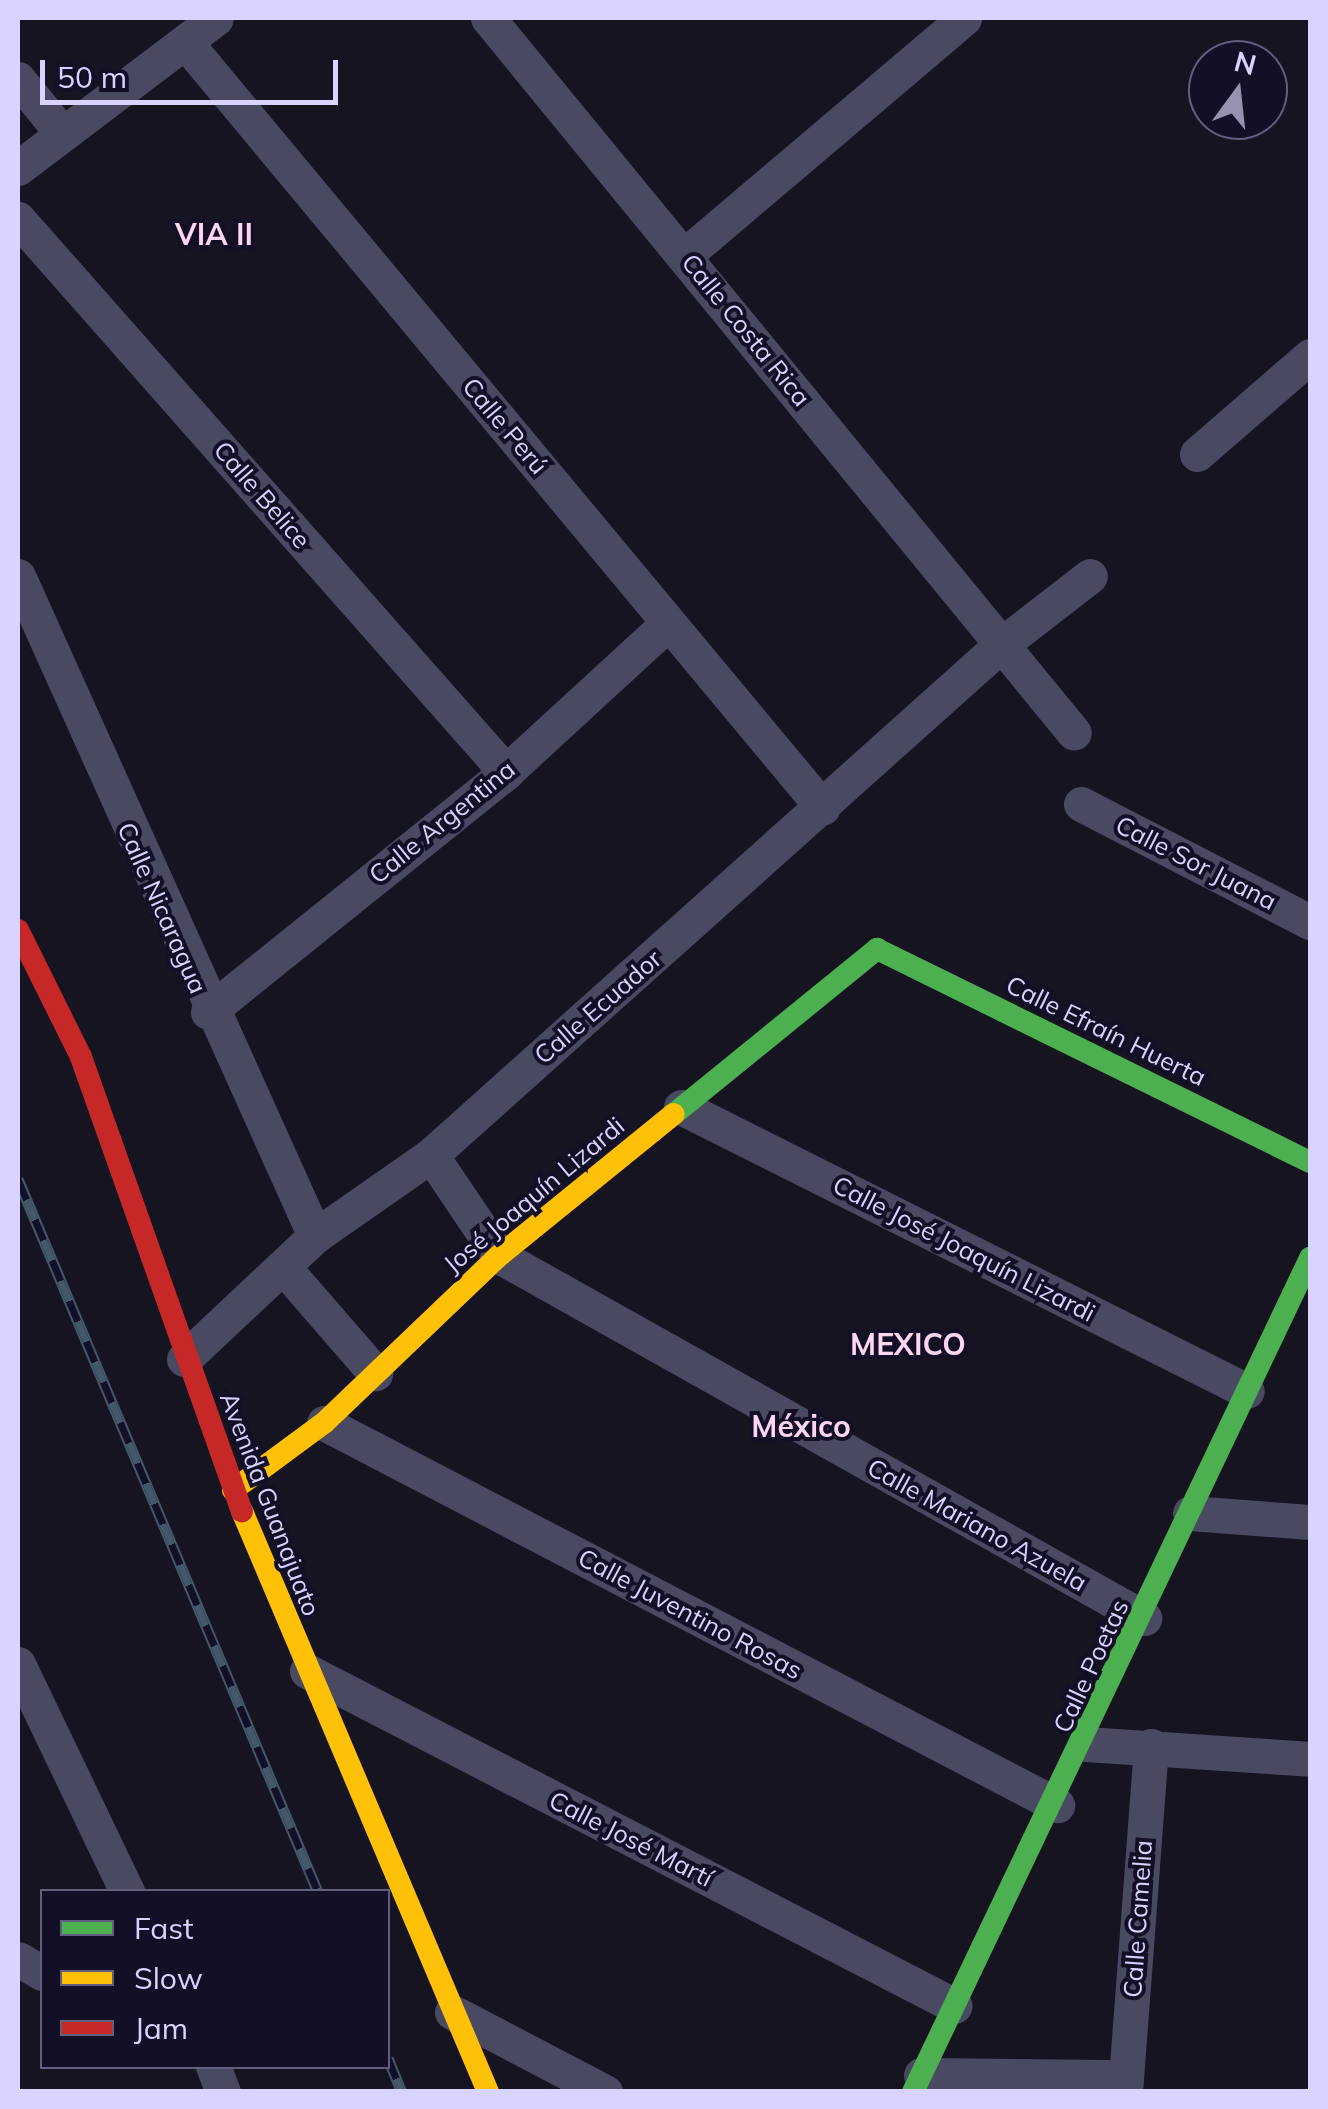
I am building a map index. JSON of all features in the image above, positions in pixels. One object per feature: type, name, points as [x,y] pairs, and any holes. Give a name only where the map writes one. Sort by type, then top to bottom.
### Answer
[{"type":"street","points":[[18,168],[216,18]]},
{"type":"street","name":"Calle Costa Rica","points":[[488,18],[1074,733]]},
{"type":"street","points":[[685,255],[964,18]]},
{"type":"street","name":"Calle Perú","points":[[186,43],[823,808]]},
{"type":"street","points":[[18,79],[62,132]]},
{"type":"street","name":"Calle Belice","points":[[18,219],[506,772]]},
{"type":"street","points":[[1196,454],[1310,356]]},
{"type":"street","name":"Calle Nicaragua","points":[[18,576],[208,1012],[315,1236]]},
{"type":"street","name":"Calle Ecuador","points":[[184,1360],[284,1270],[315,1236],[431,1155],[1002,644],[1090,576]]},
{"type":"street","name":"Calle Argentina","points":[[208,1012],[506,772],[668,622]]},
{"type":"street","name":"Calle Sor Juana","points":[[1081,804],[1310,922]]},
{"type":"street","name":"Avenida Guanajuato","points":[[18,930],[81,1057],[184,1360],[306,1671],[488,2092]]},
{"type":"street","name":"José Joaquín Lizardi","points":[[233,1490],[324,1424],[498,1256],[877,949]]},
{"type":"street","name":"Calle Efraín Huerta","points":[[877,949],[1310,1162]]},
{"type":"street","name":"Calle José Joaquín Lizardi","points":[[681,1106],[1247,1391]]},
{"type":"street","name":"Calle Mariano Azuela","points":[[431,1155],[498,1256],[1144,1618]]},
{"type":"street","name":"Calle Poetas","points":[[917,2083],[1086,1744],[1310,1258]]},
{"type":"street","points":[[284,1270],[375,1373]]},
{"type":"street","name":"Calle Juventino Rosas","points":[[324,1424],[1056,1805]]},
{"type":"street","points":[[1190,1513],[1310,1522]]},
{"type":"street","name":"Calle José Martí","points":[[306,1671],[955,2006]]},
{"type":"street","points":[[20,1683],[125,1889]]},
{"type":"street","points":[[1086,1744],[1310,1759]]},
{"type":"street","name":"Calle Camelia","points":[[1126,2084],[1152,1746]]},
{"type":"street","points":[[452,2012],[605,2092]]},
{"type":"street","points":[[917,2083],[1126,2084]]},
{"type":"railway","points":[[18,1179],[317,1889]]},
{"type":"railway","points":[[390,2063],[402,2092]]},
{"type":"traffic: fast","points":[[674,1114],[877,949],[1310,1162]]},
{"type":"traffic: fast","points":[[913,2092],[1310,1258]]},
{"type":"traffic: slow","points":[[233,1490],[324,1423],[499,1256],[674,1114]]},
{"type":"traffic: slow","points":[[242,1511],[488,2092]]},
{"type":"traffic: jam","points":[[18,930],[81,1057],[242,1511]]},
{"type":"district","name":"VIA II","points":[[214,234]]},
{"type":"district","name":"MEXICO","points":[[908,1344]]},
{"type":"district","name":"México","points":[[801,1426]]}]
